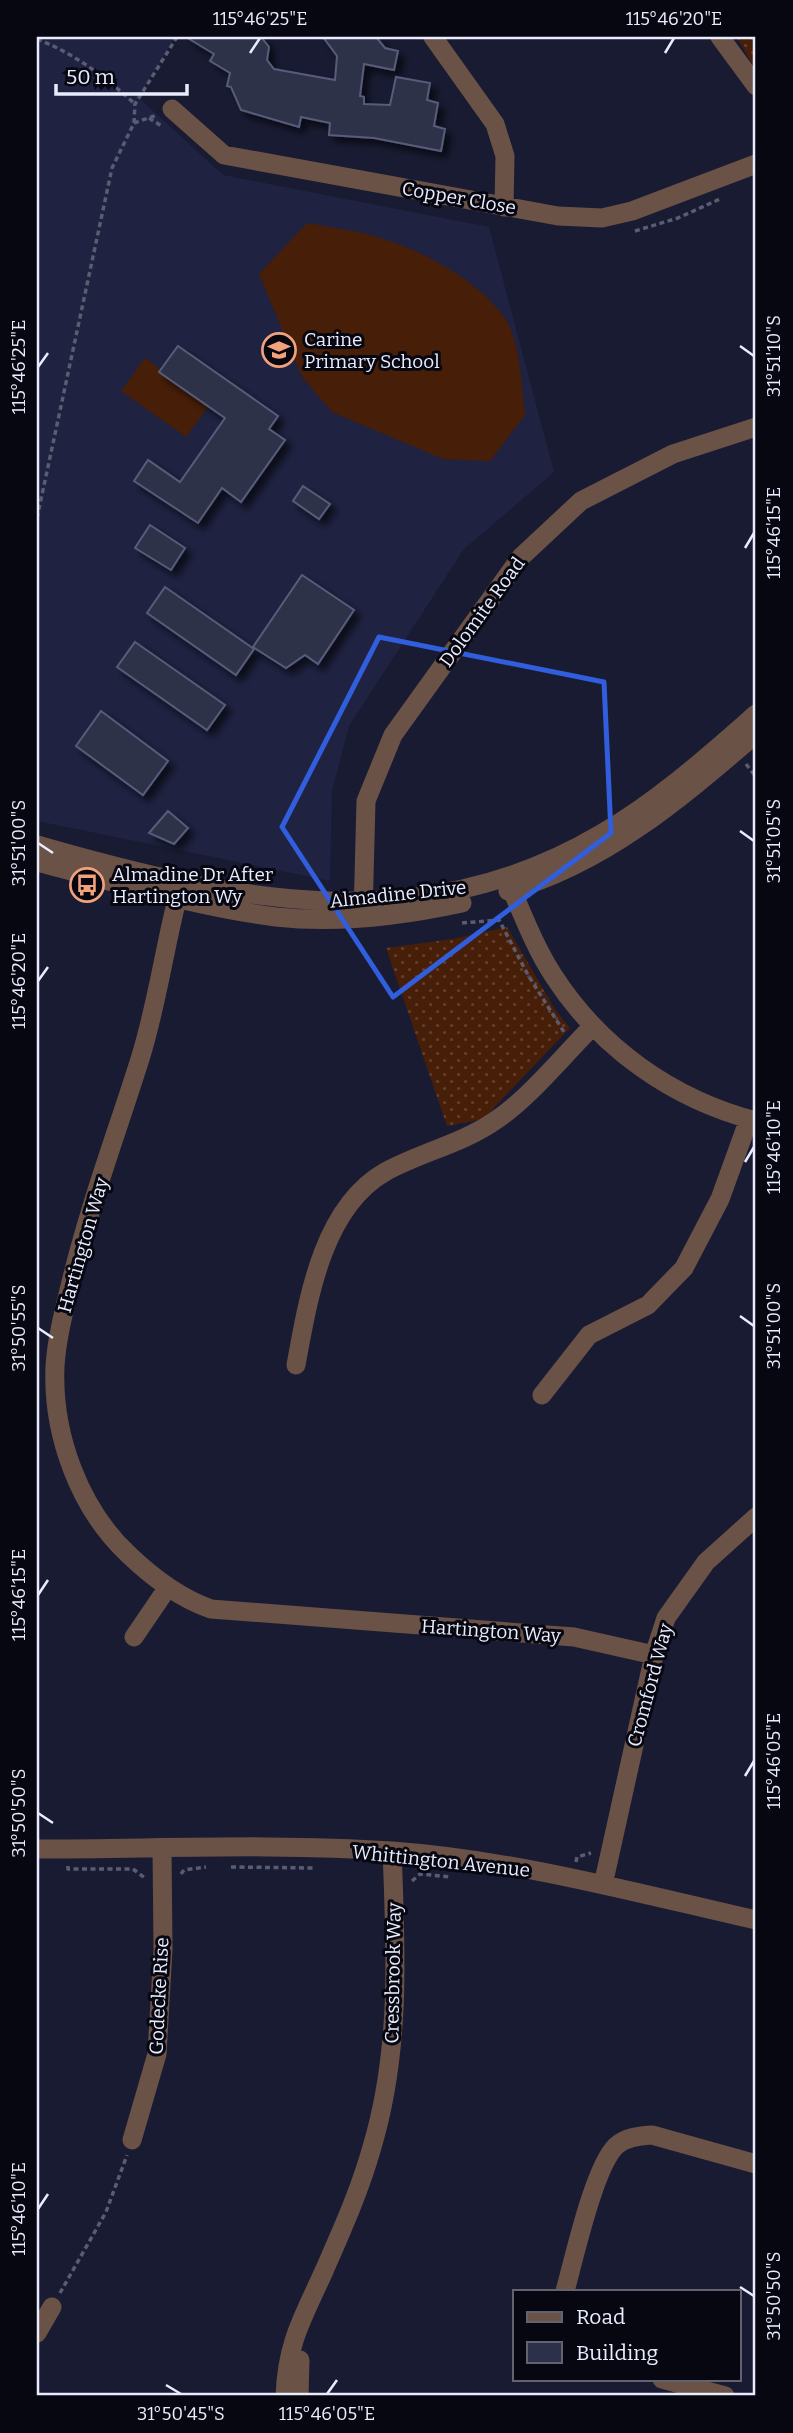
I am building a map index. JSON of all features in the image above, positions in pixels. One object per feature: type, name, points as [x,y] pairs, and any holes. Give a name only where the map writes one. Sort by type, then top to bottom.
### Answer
[{"type":"street","points":[[433,37],[495,124],[505,156],[504,207]]},
{"type":"street","points":[[720,37],[756,86]]},
{"type":"street","name":"Copper Close","points":[[172,109],[224,155],[558,216],[602,218],[632,211],[756,164]]},
{"type":"street","name":"Dolomite Road","points":[[363,910],[366,801],[393,735],[521,557],[581,501],[673,454],[756,427]]},
{"type":"street","name":"Almadine Drive","points":[[509,884],[625,819],[686,776],[756,715]]},
{"type":"street","name":"Almadine Drive","points":[[37,862],[179,891],[278,917],[363,910],[424,910],[509,884],[604,850],[661,813],[756,734]]},
{"type":"street","name":"Almadine Drive","points":[[37,845],[179,891]]},
{"type":"street","points":[[509,884],[551,973],[592,1028],[651,1075],[681,1093],[752,1120],[720,1199],[684,1268],[648,1305],[589,1335],[542,1395]]},
{"type":"street","name":"Hartington Way","points":[[179,891],[152,1020],[80,1245],[60,1326],[55,1367],[66,1450],[95,1518],[114,1542],[168,1587],[189,1601],[236,1613],[574,1637],[654,1655]]},
{"type":"street","points":[[296,1365],[317,1272],[333,1234],[355,1196],[382,1174],[479,1132],[514,1108],[592,1028]]},
{"type":"street","name":"Cromford Way","points":[[603,1885],[654,1655],[666,1618],[706,1562],[756,1517]]},
{"type":"street","points":[[134,1637],[168,1587]]},
{"type":"street","name":"Whittington Avenue","points":[[37,1849],[392,1851],[508,1864],[756,1920]]},
{"type":"street","name":"Godecke Rise","points":[[132,2140],[157,2054],[161,2010],[154,1879],[162,1849]]},
{"type":"street","name":"Cressbrook Way","points":[[285,2396],[291,2342],[351,2211],[373,2146],[388,2082],[395,2025],[392,1851]]},
{"type":"street","points":[[565,2290],[600,2173],[616,2146],[638,2136],[652,2135],[756,2164]]},
{"type":"street","name":"Cressbrook Way","points":[[299,2396],[301,2347],[315,2291]]},
{"type":"street","points":[[37,2333],[52,2307]]},
{"type":"street","points":[[666,2380],[725,2396]]},
{"type":"path","points":[[37,518],[112,168],[134,123],[135,104],[177,37]]},
{"type":"path","points":[[37,39],[68,51],[104,75],[135,104]]},
{"type":"path","points":[[134,123],[172,109]]},
{"type":"path","points":[[571,1878],[577,1857],[590,1855],[594,1847]]},
{"type":"path","points":[[154,1879],[176,1880],[184,1870],[205,1867],[323,1868]]},
{"type":"path","points":[[393,1884],[407,1885],[420,1874],[459,1878]]},
{"type":"path","points":[[52,2307],[106,2211],[132,2140]]},
{"type":"highlighted area","points":[[379,637],[604,682],[611,833],[393,997],[282,827]]},
{"type":"shaded area","name":"Carine Primary School","points":[[37,37],[175,37],[139,98],[223,175],[489,227],[554,472],[464,549],[349,726],[332,791],[330,881],[37,821]]},
{"type":"shaded area","points":[[737,37],[756,37],[756,71]]},
{"type":"shaded area","points":[[307,223],[377,237],[420,253],[469,282],[506,320],[511,329],[520,366],[525,415],[490,461],[443,459],[332,412],[302,377],[259,274]]},
{"type":"shaded area","points":[[145,358],[210,404],[186,437],[121,391]]},
{"type":"shaded area","points":[[507,927],[556,1011],[570,1028],[483,1119],[447,1126],[386,948],[453,939]]},
{"type":"building","points":[[186,37],[261,37],[269,47],[267,60],[274,69],[335,80],[337,56],[323,37],[376,37],[385,48],[398,51],[394,70],[364,64],[360,96],[364,97],[364,104],[390,105],[396,77],[430,83],[427,100],[438,103],[434,126],[445,129],[441,151],[374,138],[329,135],[330,123],[301,117],[299,127],[241,110],[231,87],[227,86],[230,73],[210,61],[214,54]]},
{"type":"building","points":[[178,346],[278,416],[269,429],[285,440],[241,502],[222,488],[198,523],[134,481],[148,460],[180,482],[225,418],[159,372]]},
{"type":"building","points":[[303,486],[330,504],[319,519],[293,501]]},
{"type":"building","points":[[150,525],[185,548],[171,570],[135,548]]},
{"type":"building","points":[[302,575],[354,610],[318,664],[305,655],[286,668],[253,647]]},
{"type":"building","points":[[165,587],[254,649],[236,675],[147,613]]},
{"type":"building","points":[[135,642],[225,705],[207,730],[117,667]]},
{"type":"building","points":[[101,711],[168,761],[143,795],[76,746]]},
{"type":"building","points":[[168,811],[188,828],[174,844],[149,833]]},
{"type":"place","name":"Carine Primary School","points":[[279,350]]},
{"type":"place","name":"Almadine Dr After Hartington Wy","points":[[87,885]]}]
